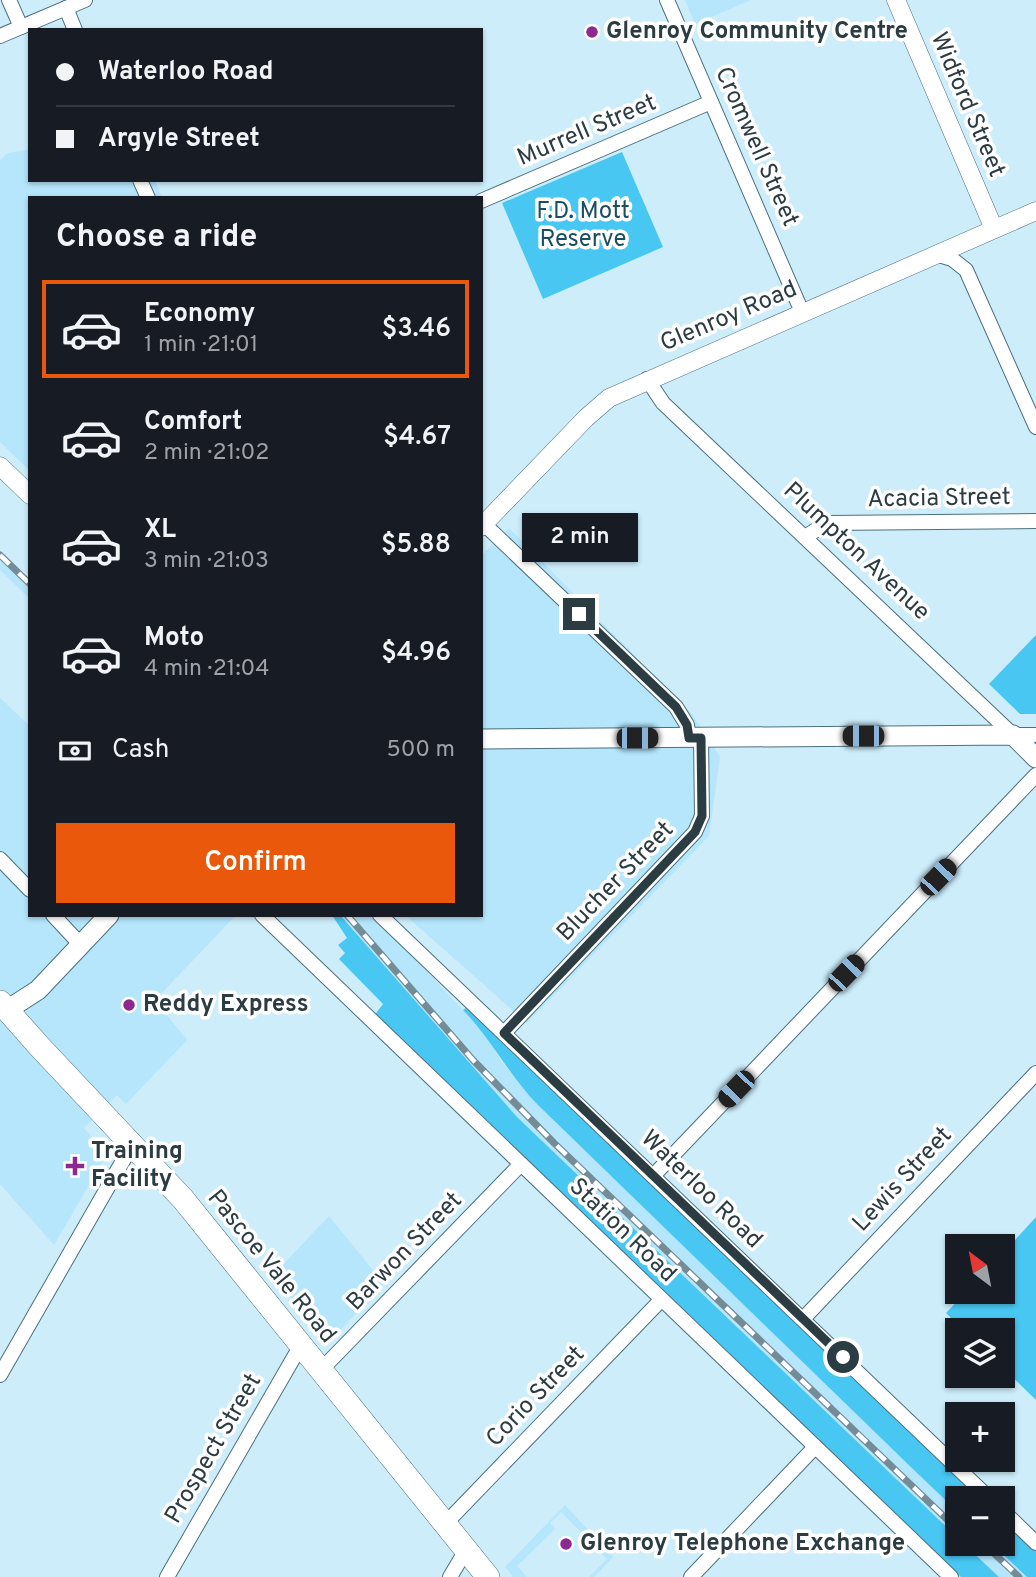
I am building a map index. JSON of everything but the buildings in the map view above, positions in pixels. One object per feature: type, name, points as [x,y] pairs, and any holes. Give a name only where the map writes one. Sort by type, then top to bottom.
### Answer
[{"type":"main road","points":[[483,739],[1013,735]]},
{"type":"main road","name":"Plumpton Avenue","points":[[1013,735],[1036,758]]},
{"type":"main road","points":[[3,1009],[38,990],[107,917]]},
{"type":"main road","name":"Pascoe Vale Road","points":[[3,1009],[183,1199],[488,1577]]},
{"type":"street","points":[[9,0],[21,27]]},
{"type":"street","points":[[0,36],[85,0]]},
{"type":"street","name":"Cromwell Street","points":[[667,0],[802,312]]},
{"type":"street","name":"Widford Street","points":[[896,0],[994,229]]},
{"type":"street","points":[[66,8],[74,28]]},
{"type":"street","name":"Murrell Street","points":[[483,200],[711,102]]},
{"type":"street","name":"Glenroy Road","points":[[483,524],[609,398],[647,379],[1036,212]]},
{"type":"street","points":[[936,254],[961,264],[972,279],[1036,427]]},
{"type":"street","name":"Plumpton Avenue","points":[[647,379],[663,403],[1013,735]]},
{"type":"street","points":[[1,465],[28,488]]},
{"type":"street","name":"Acacia Street","points":[[805,537],[827,523],[1036,521]]},
{"type":"street","points":[[483,526],[676,707],[695,738]]},
{"type":"street","points":[[1013,735],[1036,735]]},
{"type":"street","name":"Blucher Street","points":[[504,1033],[695,832],[702,816],[695,738]]},
{"type":"street","points":[[653,1176],[1036,775]]},
{"type":"street","points":[[0,859],[28,888]]},
{"type":"street","points":[[55,917],[81,945]]},
{"type":"street","name":"Station Road","points":[[264,917],[951,1577]]},
{"type":"street","name":"Waterloo Road","points":[[382,917],[977,1486]]},
{"type":"street","name":"Lewis Street","points":[[803,1319],[1036,1073]]},
{"type":"street","points":[[0,1375],[132,1145]]},
{"type":"street","name":"Barwon Street","points":[[321,1370],[521,1164]]},
{"type":"street","name":"Corio Street","points":[[445,1524],[661,1300]]},
{"type":"street","name":"Prospect Street","points":[[167,1577],[301,1345]]},
{"type":"street","points":[[691,1577],[815,1447]]},
{"type":"street","points":[[1015,1523],[1036,1543]]},
{"type":"street","points":[[450,1577],[466,1550]]},
{"type":"shaded area","points":[[685,0],[751,0],[695,24]]},
{"type":"shaded area","points":[[28,149],[28,182],[156,182],[161,196],[28,196],[28,469],[0,442],[0,160],[8,153]]},
{"type":"shaded area","points":[[509,528],[692,714],[720,757],[709,836],[527,1023],[407,917],[483,917],[483,554]]},
{"type":"shaded area","points":[[0,551],[28,578],[28,597],[0,570]]},
{"type":"shaded area","points":[[0,698],[28,724],[28,917],[234,917],[155,1000],[187,1040],[126,1104],[117,1095],[84,1128],[102,1149],[104,1159],[54,1245],[0,1184]]},
{"type":"shaded area","points":[[342,917],[376,917],[480,1028],[502,1062],[537,1104],[945,1499],[945,1526],[517,1117]]},
{"type":"shaded area","points":[[329,1216],[384,1284],[328,1343],[273,1275]]},
{"type":"shaded area","points":[[565,1505],[613,1557],[594,1577],[589,1577],[607,1559],[561,1512],[550,1523],[555,1529],[517,1566],[527,1577],[513,1577],[505,1567]]},
{"type":"shaded area","points":[[977,1556],[1005,1556],[1027,1577],[999,1577]]},
{"type":"green space","name":"F.D. Mott Reserve","points":[[622,152],[663,247],[543,299],[502,203]]},
{"type":"green space","points":[[1036,635],[1036,714],[1020,714],[989,684]]},
{"type":"green space","points":[[333,917],[342,917],[517,1117],[945,1526],[945,1556],[977,1556],[999,1577],[961,1577],[373,1017],[383,1004],[339,959],[345,953],[338,945],[347,938]]},
{"type":"green space","points":[[467,1007],[945,1465],[945,1472],[952,1472],[966,1486],[945,1486],[945,1500],[537,1104],[463,1010]]},
{"type":"green space","points":[[1036,1217],[1036,1400],[1015,1380],[1015,1318],[951,1318],[946,1313],[955,1304],[1015,1304],[1015,1240]]},
{"type":"green space","points":[[1015,1531],[1036,1551],[1036,1577],[1027,1577],[1005,1556],[1015,1556]]},
{"type":"railway","points":[[0,555],[28,582]]},
{"type":"railway","points":[[349,917],[473,1060],[554,1143],[945,1518]]},
{"type":"railway","points":[[997,1556],[1019,1577]]},
{"type":"place","name":"Glenroy Community Centre","points":[[592,32]]},
{"type":"place","name":"Reddy Express","points":[[129,1005]]},
{"type":"place","name":"Training Facility","points":[[75,1166]]},
{"type":"place","name":"Glenroy Telephone Exchange","points":[[566,1544]]},
{"type":"route","points":[[579,614],[676,707],[683,715],[689,738],[701,738],[702,816],[695,832],[504,1033],[843,1357]]}]
